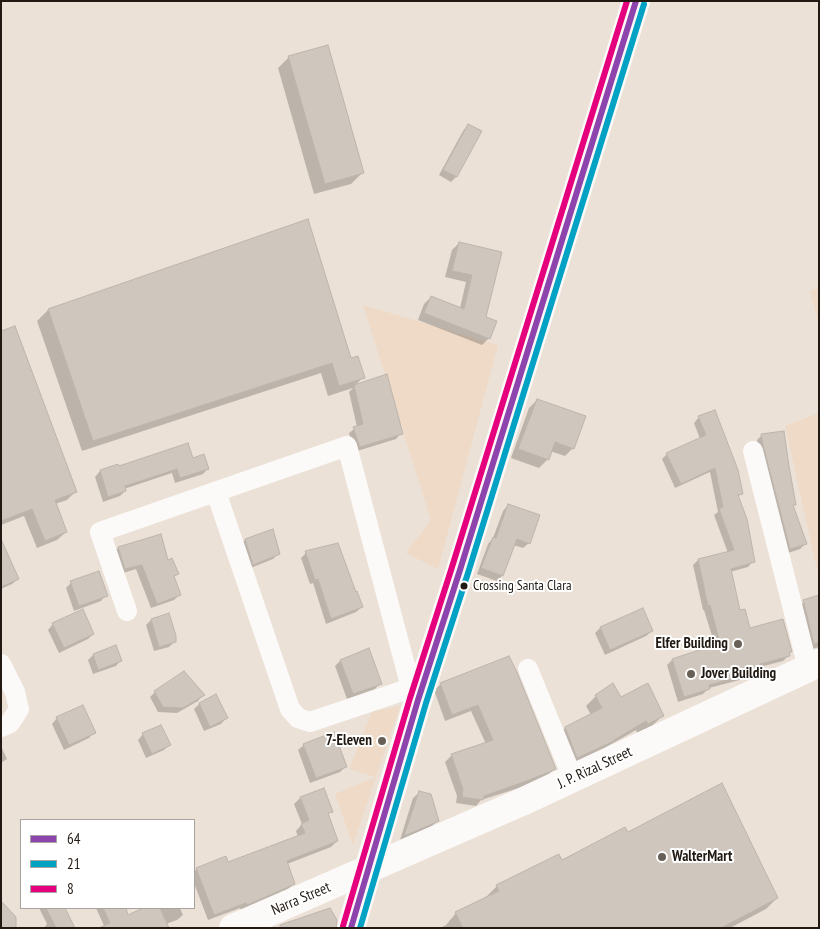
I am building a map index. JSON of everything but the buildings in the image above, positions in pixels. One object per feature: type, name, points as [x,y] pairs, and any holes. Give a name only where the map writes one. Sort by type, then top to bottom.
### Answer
[{"type":"main road","points":[[351,928],[369,870],[414,694],[463,560],[636,1]]},
{"type":"main road","name":"J. P. Rizal Street","points":[[369,870],[573,779],[813,666]]},
{"type":"main road","name":"Narra Street","points":[[233,928],[369,870]]},
{"type":"street","points":[[127,611],[100,532],[347,446],[414,694],[310,722],[298,718],[290,709],[216,492]]},
{"type":"street","points":[[753,451],[813,666]]},
{"type":"street","points":[[1,664],[15,692],[19,709],[10,723],[1,727]]},
{"type":"street","points":[[528,669],[573,779]]},
{"type":"shaded area","points":[[819,288],[819,325],[810,291]]},
{"type":"shaded area","points":[[363,305],[498,345],[438,569],[406,553],[431,520]]},
{"type":"shaded area","points":[[819,413],[819,578],[785,426]]},
{"type":"shaded area","points":[[400,706],[376,777],[349,769],[372,712]]},
{"type":"shaded area","points":[[376,777],[353,845],[335,794]]},
{"type":"transit line","name":"8","points":[[343,926],[410,698],[627,1]]},
{"type":"transit line","name":"64","points":[[351,928],[418,700],[636,1]]},
{"type":"transit line","name":"21","points":[[360,928],[426,703],[644,4]]},
{"type":"place","name":"Crossing Santa Clara","points":[[464,586]]},
{"type":"place","name":"Elfer Building","points":[[738,644]]},
{"type":"place","name":"Jover Building","points":[[691,674]]},
{"type":"place","name":"7-Eleven","points":[[382,741]]},
{"type":"place","name":"WalterMart","points":[[662,857]]}]
